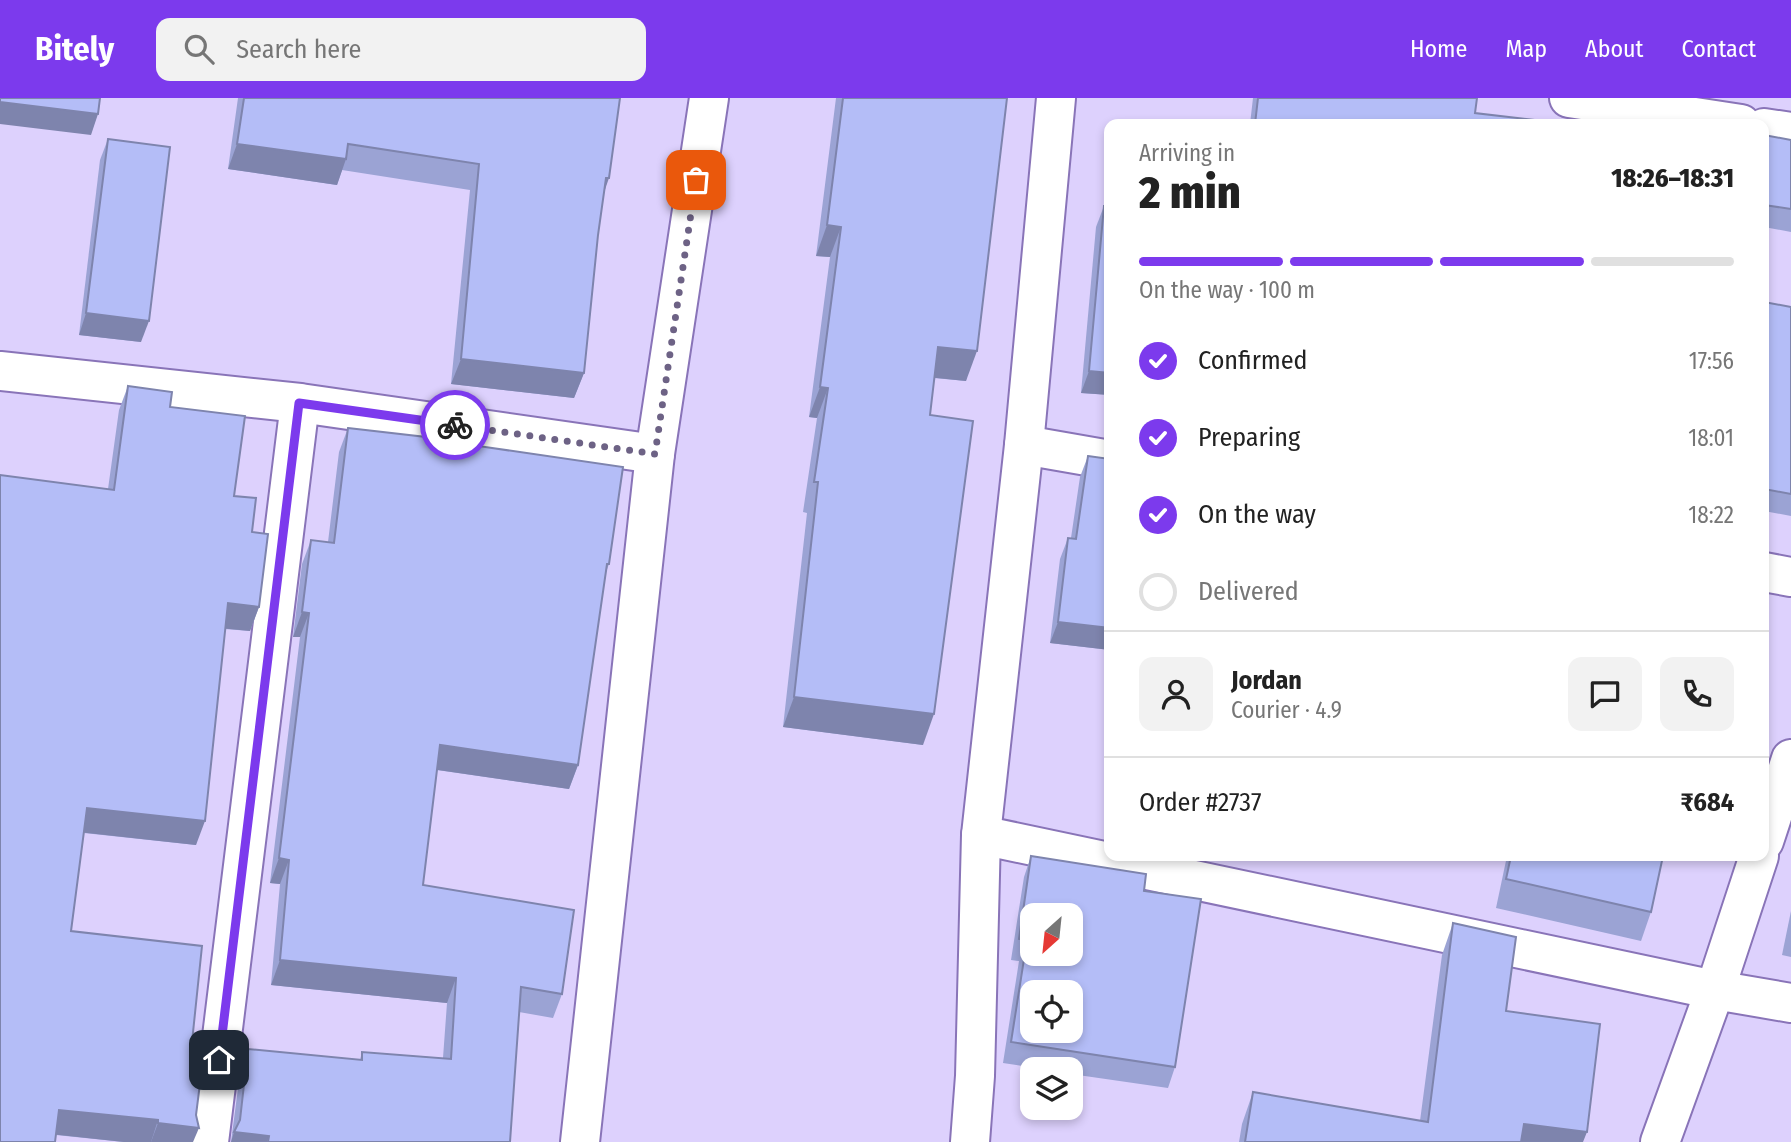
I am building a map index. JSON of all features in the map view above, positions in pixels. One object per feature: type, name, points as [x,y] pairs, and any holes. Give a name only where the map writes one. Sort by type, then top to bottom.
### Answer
[{"type":"street","points":[[580,1142],[655,454],[709,98]]},
{"type":"street","points":[[971,1142],[981,835],[1024,445],[1056,98]]},
{"type":"street","points":[[1569,98],[1708,119]]},
{"type":"street","points":[[1769,129],[1791,132]]},
{"type":"street","points":[[0,371],[299,403],[655,454]]},
{"type":"street","points":[[209,1142],[299,403]]},
{"type":"street","points":[[1024,445],[1104,459]]},
{"type":"street","points":[[1769,573],[1791,577]]},
{"type":"street","points":[[1769,826],[1791,759]]},
{"type":"street","points":[[981,835],[1104,861]]},
{"type":"street","points":[[1104,861],[1715,990],[1791,1003]]},
{"type":"street","points":[[1660,1142],[1715,990],[1757,861]]},
{"type":"building","points":[[0,98],[100,98],[98,114],[0,102]]},
{"type":"building","points":[[244,98],[620,98],[598,235],[584,373],[461,359],[479,164],[348,144],[346,159],[237,144]]},
{"type":"building","points":[[843,98],[1007,98],[977,351],[938,347],[930,415],[973,421],[934,714],[794,697],[818,482],[814,482],[828,388],[820,387],[841,227],[827,225]]},
{"type":"building","points":[[1258,98],[1477,98],[1475,113],[1526,119],[1256,119]]},
{"type":"building","points":[[1769,136],[1791,140],[1791,209],[1769,206]]},
{"type":"building","points":[[108,139],[170,147],[149,321],[86,313]]},
{"type":"building","points":[[1104,206],[1104,372],[1089,371]]},
{"type":"building","points":[[1769,303],[1791,307],[1791,494],[1769,490]]},
{"type":"building","points":[[128,386],[172,392],[170,407],[245,416],[234,496],[256,498],[252,532],[268,534],[259,607],[228,603],[205,821],[87,808],[71,931],[202,946],[192,1042],[205,1044],[196,1115],[199,1128],[158,1123],[158,1120],[59,1110],[55,1142],[0,1142],[0,475],[114,490]]},
{"type":"building","points":[[348,428],[478,443],[478,446],[623,467],[578,765],[440,745],[423,885],[574,910],[562,994],[521,987],[510,1142],[268,1142],[269,1136],[234,1132],[240,1120],[248,1049],[362,1060],[362,1052],[451,1059],[456,978],[280,960],[289,860],[279,858],[309,613],[302,612],[311,540],[334,543]]},
{"type":"building","points":[[1088,456],[1104,458],[1104,627],[1058,622],[1068,538],[1076,539]]},
{"type":"building","points":[[1031,856],[1146,874],[1144,891],[1201,899],[1175,1067],[1011,1042],[1020,985],[1020,1043],[1083,1043],[1083,980],[1021,980],[1023,966],[1083,966],[1083,903],[1024,903]]},
{"type":"building","points":[[1510,861],[1662,861],[1651,912],[1506,879]]},
{"type":"building","points":[[1453,923],[1516,937],[1506,1011],[1600,1024],[1587,1132],[1524,1124],[1521,1142],[1245,1142],[1253,1092],[1428,1122]]},
{"type":"way so far","points":[[455,425],[655,454],[696,180]]},
{"type":"route","points":[[219,1060],[299,403],[455,425]]}]
